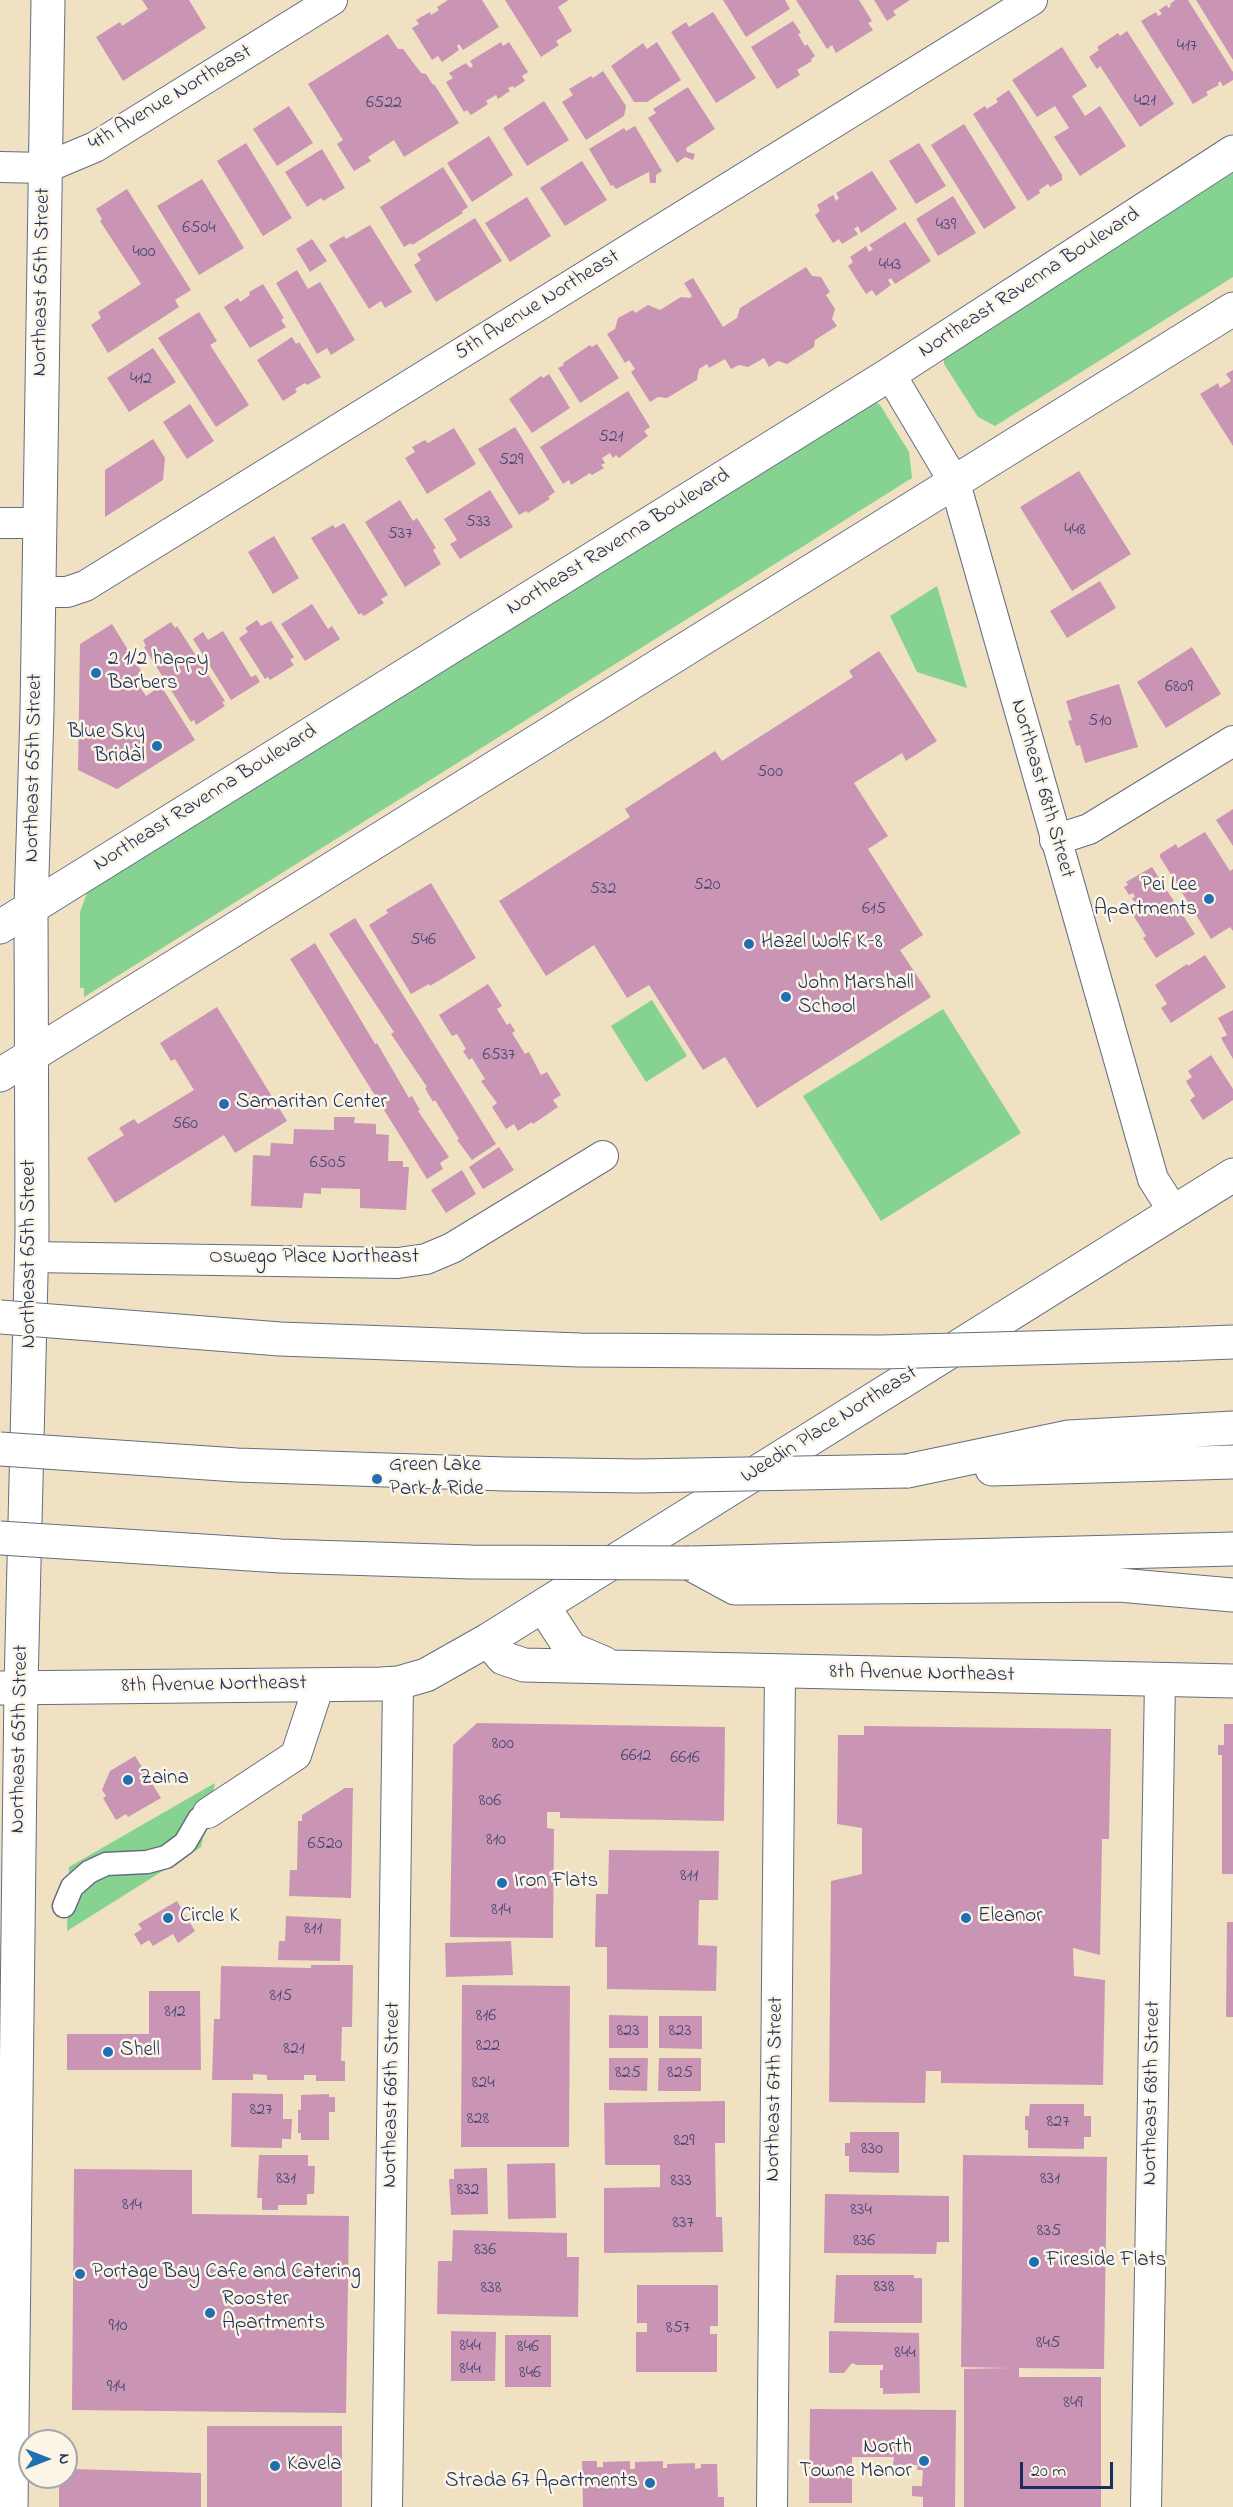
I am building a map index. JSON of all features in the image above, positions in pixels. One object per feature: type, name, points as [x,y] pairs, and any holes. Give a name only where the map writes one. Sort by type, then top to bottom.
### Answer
[{"type":"main road","name":"Northeast 65th Street","points":[[11,2507],[8,2161],[10,1687],[32,1257],[15,1054],[15,907],[38,592],[48,0]]},
{"type":"main road","name":"Northeast Ravenna Boulevard","points":[[0,927],[15,907],[890,374],[1233,152]]},
{"type":"main road","points":[[0,1075],[15,1054],[955,483],[1233,309]]},
{"type":"main road","name":"Weedin Place Northeast","points":[[412,1679],[488,1640],[1233,1174]]},
{"type":"main road","points":[[0,1317],[280,1338],[580,1350],[881,1352],[1233,1342]]},
{"type":"main road","points":[[907,1471],[1069,1437],[1233,1428]]},
{"type":"main road","points":[[0,1449],[237,1465],[639,1476],[1233,1462]]},
{"type":"main road","points":[[0,1538],[293,1556],[471,1562],[689,1563],[1233,1549]]},
{"type":"main road","points":[[689,1563],[735,1588],[1119,1585],[1233,1595]]},
{"type":"main road","name":"8th Avenue Northeast","points":[[543,1606],[572,1649],[611,1666]]},
{"type":"main road","name":"8th Avenue Northeast","points":[[488,1640],[503,1658],[514,1663],[1233,1681]]},
{"type":"main road","name":"8th Avenue Northeast","points":[[10,1687],[319,1685],[412,1679]]},
{"type":"street","name":"4th Avenue Northeast","points":[[0,167],[45,168],[101,143],[332,0]]},
{"type":"street","name":"5th Avenue Northeast","points":[[38,592],[67,592],[85,586],[1032,0]]},
{"type":"street","name":"Northeast 68th Street","points":[[890,374],[955,483],[1055,840],[1154,1179],[1174,1212]]},
{"type":"street","points":[[0,523],[39,523]]},
{"type":"street","points":[[1055,840],[1089,830],[1233,741]]},
{"type":"street","name":"Oswego Place Northeast","points":[[32,1257],[398,1263],[426,1259],[452,1248],[603,1156]]},
{"type":"street","name":"Northeast 67th Street","points":[[772,2507],[780,1671]]},
{"type":"street","name":"Northeast 66th Street","points":[[387,2507],[412,1679]]},
{"type":"street","name":"Northeast 68th Street","points":[[1146,2507],[1160,1680]]},
{"type":"street","points":[[64,1906],[72,1887],[89,1872],[106,1864],[147,1862],[166,1857],[184,1843],[198,1819],[296,1755],[319,1685]]},
{"type":"green space","points":[[1233,167],[1233,277],[995,426],[978,417],[944,364],[943,349]]},
{"type":"green space","points":[[868,396],[880,405],[909,452],[912,478],[84,997],[84,988],[80,988],[80,912],[91,882]]},
{"type":"green space","points":[[937,586],[967,688],[917,672],[890,616]]},
{"type":"green space","points":[[652,1000],[687,1056],[646,1082],[611,1026]]},
{"type":"green space","points":[[943,1009],[1021,1133],[881,1221],[803,1096]]},
{"type":"green space","points":[[215,1783],[201,1847],[67,1931],[69,1867]]},
{"type":"building","points":[[142,0],[189,0],[206,28],[123,81],[96,37],[120,22],[122,26],[148,9]]},
{"type":"building","points":[[448,0],[482,0],[499,27],[463,50],[459,44],[457,46],[459,50],[442,62],[438,56],[432,60],[412,28],[419,24],[416,20],[439,10],[437,7]]},
{"type":"building","points":[[505,0],[569,0],[558,7],[572,31],[556,41],[559,45],[541,57]]},
{"type":"building","points":[[723,0],[785,0],[790,9],[746,37]]},
{"type":"building","points":[[796,0],[859,0],[872,21],[868,23],[873,30],[836,53],[832,45],[827,49]]},
{"type":"building","points":[[874,0],[910,0],[893,11],[896,15],[887,21]]},
{"type":"building","points":[[1175,0],[1188,0],[1233,72],[1233,80],[1223,86],[1220,81],[1219,85],[1206,92],[1208,95],[1193,104],[1141,21],[1156,12],[1158,16],[1162,14],[1159,10],[1167,5],[1168,8]]},
{"type":"building","points":[[1196,0],[1233,0],[1233,60]]},
{"type":"building","points":[[713,12],[756,78],[716,103],[671,32],[686,22],[689,27]]},
{"type":"building","points":[[793,21],[801,33],[798,34],[805,46],[807,44],[815,56],[811,59],[812,61],[797,70],[800,75],[777,89],[751,47]]},
{"type":"building","points":[[1127,31],[1174,104],[1140,127],[1100,66],[1097,69],[1089,57],[1099,50],[1097,47],[1118,33],[1120,36]]},
{"type":"building","points":[[388,34],[398,49],[403,49],[421,73],[426,74],[434,84],[459,123],[404,157],[394,140],[368,157],[371,161],[354,171],[337,144],[343,140],[308,84]]},
{"type":"building","points":[[501,42],[503,46],[509,42],[528,72],[522,76],[525,81],[514,88],[513,86],[508,88],[510,91],[498,99],[496,95],[486,101],[488,104],[471,115],[467,110],[464,112],[446,82],[453,78],[449,73],[466,63],[470,68],[473,66],[470,61]]},
{"type":"building","points":[[657,42],[681,80],[647,102],[634,102],[611,66],[643,43],[647,49]]},
{"type":"building","points":[[1062,47],[1087,86],[1072,96],[1085,116],[1100,106],[1126,146],[1080,176],[1054,137],[1069,128],[1055,106],[1037,117],[1012,80]]},
{"type":"building","points":[[603,71],[626,106],[624,116],[586,140],[562,102],[573,95],[569,89]]},
{"type":"building","points":[[688,87],[715,129],[686,148],[687,152],[695,154],[693,160],[685,157],[677,163],[648,118],[656,113],[653,109]]},
{"type":"building","points":[[1009,90],[1062,175],[1062,180],[1050,187],[1048,184],[1028,201],[973,114],[985,106],[987,109],[998,102],[996,99]]},
{"type":"building","points":[[544,101],[569,140],[527,166],[503,128]]},
{"type":"building","points":[[289,106],[313,143],[277,166],[253,129]]},
{"type":"building","points":[[964,124],[1016,208],[984,229],[931,145]]},
{"type":"building","points":[[635,126],[662,171],[656,175],[656,183],[650,183],[649,172],[616,189],[613,185],[611,186],[589,149],[624,128],[626,131]]},
{"type":"building","points":[[489,136],[513,175],[472,202],[447,163]]},
{"type":"building","points":[[246,143],[292,218],[263,236],[217,161]]},
{"type":"building","points":[[919,143],[946,186],[916,204],[889,161]]},
{"type":"building","points":[[322,149],[345,188],[307,207],[285,172]]},
{"type":"building","points":[[582,161],[607,200],[565,226],[540,188]]},
{"type":"building","points":[[443,167],[468,207],[462,211],[463,213],[412,245],[411,243],[404,247],[380,207]]},
{"type":"building","points":[[872,171],[897,209],[861,233],[858,226],[854,229],[858,234],[842,244],[839,239],[833,243],[815,215],[820,211],[817,205],[833,195],[836,201],[839,198],[836,193]]},
{"type":"building","points":[[202,179],[244,248],[199,275],[157,206]]},
{"type":"building","points":[[127,189],[191,290],[175,300],[179,307],[108,353],[91,325],[101,318],[98,312],[141,284],[100,221],[102,219],[96,209]]},
{"type":"building","points":[[953,196],[976,233],[938,256],[916,219]]},
{"type":"building","points":[[527,197],[551,236],[510,262],[485,223]]},
{"type":"building","points":[[475,218],[502,261],[436,302],[414,265],[421,260],[417,254]]},
{"type":"building","points":[[905,222],[931,261],[895,284],[891,278],[888,280],[891,285],[876,296],[872,290],[866,294],[848,266],[853,262],[850,257],[866,246],[869,252],[873,249],[869,245]]},
{"type":"building","points":[[370,225],[412,292],[385,308],[381,301],[369,309],[329,245],[344,236],[346,239]]},
{"type":"building","points":[[312,239],[327,261],[310,272],[296,249]]},
{"type":"building","points":[[806,267],[812,276],[821,277],[830,292],[826,295],[835,309],[832,319],[837,326],[815,340],[814,347],[787,364],[778,361],[769,367],[764,358],[748,367],[739,365],[731,369],[725,359],[709,368],[707,364],[699,369],[697,380],[667,398],[658,397],[650,402],[631,372],[635,369],[629,360],[625,363],[607,334],[615,329],[618,318],[633,310],[635,313],[648,305],[660,310],[681,297],[690,298],[692,296],[684,283],[693,278],[723,327],[737,318],[740,308]]},
{"type":"building","points":[[297,270],[308,289],[320,282],[355,340],[331,355],[327,348],[317,354],[276,283]]},
{"type":"building","points":[[263,284],[284,318],[281,320],[286,327],[250,348],[224,307],[238,298],[240,302],[250,295],[249,292]]},
{"type":"building","points":[[199,312],[217,341],[210,345],[249,405],[216,427],[158,338]]},
{"type":"building","points":[[292,337],[296,344],[299,342],[321,377],[295,389],[297,392],[283,401],[257,360]]},
{"type":"building","points":[[597,344],[619,378],[580,403],[558,368],[590,345],[592,347]]},
{"type":"building","points":[[153,348],[176,382],[129,412],[107,378]]},
{"type":"building","points":[[1233,370],[1233,446],[1200,394],[1218,383],[1220,388],[1231,381],[1226,374]]},
{"type":"building","points":[[549,374],[570,408],[532,433],[509,399],[541,376],[543,378]]},
{"type":"building","points":[[628,391],[650,427],[644,431],[648,436],[619,458],[616,455],[613,458],[610,453],[602,458],[605,463],[601,465],[604,468],[592,475],[590,473],[571,485],[569,480],[563,484],[540,447]]},
{"type":"building","points":[[190,404],[214,441],[187,459],[163,422]]},
{"type":"building","points":[[515,427],[555,492],[548,497],[550,499],[528,513],[526,511],[519,515],[478,449]]},
{"type":"building","points":[[454,428],[476,464],[427,494],[405,458],[415,452],[412,447],[425,440],[428,443]]},
{"type":"building","points":[[153,439],[165,458],[163,480],[105,517],[105,470]]},
{"type":"building","points":[[1079,471],[1131,554],[1072,591],[1020,507]]},
{"type":"building","points":[[490,490],[513,527],[460,559],[450,544],[457,540],[444,519]]},
{"type":"building","points":[[400,500],[413,521],[417,518],[436,548],[433,550],[441,564],[405,587],[365,522]]},
{"type":"building","points":[[344,523],[388,595],[381,599],[384,603],[364,616],[361,613],[359,615],[311,538],[333,525],[335,528]]},
{"type":"building","points":[[274,536],[299,578],[273,594],[248,552]]},
{"type":"building","points":[[1100,581],[1116,608],[1067,638],[1050,611]]},
{"type":"building","points":[[312,604],[328,629],[332,626],[340,639],[305,661],[281,624]]},
{"type":"building","points":[[257,620],[261,626],[271,621],[294,657],[290,660],[294,665],[270,680],[268,677],[265,679],[239,638],[248,632],[245,628]]},
{"type":"building","points":[[171,622],[175,628],[177,626],[225,701],[222,702],[225,706],[196,725],[194,720],[191,722],[144,647],[146,646],[143,640]]},
{"type":"building","points":[[112,624],[143,674],[135,679],[146,696],[161,686],[195,740],[117,789],[78,770],[80,644]]},
{"type":"building","points":[[223,631],[251,677],[256,675],[260,682],[231,700],[193,639],[203,632],[208,640]]},
{"type":"building","points":[[1192,647],[1221,694],[1166,728],[1137,682]]},
{"type":"building","points":[[879,651],[937,741],[906,761],[902,753],[854,783],[888,836],[868,849],[923,935],[900,950],[931,997],[757,1108],[725,1057],[703,1070],[649,985],[627,998],[594,945],[546,976],[499,901],[630,817],[625,809],[715,751],[722,761],[853,677],[849,671]]},
{"type":"building","points":[[1119,684],[1138,747],[1085,763],[1080,745],[1076,746],[1068,721],[1072,720],[1066,701]]},
{"type":"building","points":[[1233,809],[1233,846],[1216,820]]},
{"type":"building","name":"Pei Lee Apartments","points":[[1205,832],[1230,871],[1233,869],[1233,931],[1230,927],[1211,939],[1160,857],[1160,854],[1176,844],[1178,848]]},
{"type":"building","points":[[1152,867],[1195,934],[1156,958],[1143,938],[1146,936],[1133,915],[1140,911],[1132,898],[1135,897],[1133,893],[1129,895],[1124,887],[1128,885],[1126,882]]},
{"type":"building","points":[[431,883],[476,958],[430,986],[429,984],[411,994],[369,925],[388,913],[386,910]]},
{"type":"building","points":[[355,918],[496,1144],[472,1160],[457,1140],[459,1139],[425,1088],[427,1087],[391,1034],[394,1032],[329,934]]},
{"type":"building","points":[[315,943],[375,1044],[377,1043],[409,1098],[412,1096],[420,1110],[418,1111],[449,1157],[440,1163],[443,1169],[427,1179],[290,959]]},
{"type":"building","points":[[1205,955],[1226,987],[1171,1023],[1161,1008],[1167,1004],[1155,985]]},
{"type":"building","points":[[488,984],[502,1006],[497,1009],[507,1025],[510,1023],[515,1031],[512,1033],[525,1054],[529,1052],[541,1075],[547,1072],[561,1095],[553,1100],[558,1107],[518,1131],[514,1124],[506,1129],[492,1107],[497,1103],[481,1081],[485,1079],[472,1058],[469,1060],[463,1051],[466,1049],[457,1034],[452,1036],[439,1015]]},
{"type":"building","name":"Samaritan Center","points":[[217,1007],[287,1121],[235,1153],[224,1135],[115,1203],[87,1158],[124,1135],[119,1128],[134,1119],[138,1124],[194,1090],[175,1059],[171,1061],[160,1043]]},
{"type":"building","points":[[1233,1010],[1233,1059],[1221,1038],[1227,1035],[1218,1018]]},
{"type":"building","points":[[1211,1055],[1233,1089],[1233,1100],[1203,1120],[1190,1100],[1195,1096],[1186,1081],[1192,1077],[1188,1071]]},
{"type":"building","points":[[334,1117],[355,1117],[354,1123],[376,1124],[376,1134],[389,1135],[388,1161],[403,1161],[403,1167],[409,1167],[406,1210],[360,1208],[360,1189],[321,1188],[321,1194],[304,1193],[302,1208],[251,1206],[253,1155],[270,1156],[271,1143],[293,1144],[294,1129],[334,1130]]},
{"type":"building","points":[[499,1147],[514,1170],[483,1189],[469,1167]]},
{"type":"building","points":[[462,1170],[476,1194],[446,1213],[431,1190]]},
{"type":"building","name":"Iron Flats","points":[[477,1723],[725,1727],[724,1821],[560,1818],[560,1812],[547,1812],[547,1828],[554,1829],[553,1938],[450,1937],[453,1745]]},
{"type":"building","points":[[1224,1724],[1233,1724],[1233,1874],[1222,1874],[1222,1755],[1218,1755],[1218,1745],[1224,1745]]},
{"type":"building","name":"Eleanor","points":[[864,1726],[1111,1729],[1109,1839],[1102,1839],[1100,1955],[1073,1948],[1074,1976],[1105,1980],[1103,2085],[941,2083],[941,2071],[926,2071],[925,2103],[829,2102],[831,1881],[862,1874],[862,1828],[837,1824],[838,1735],[864,1735]]},
{"type":"building","name":"Zaina","points":[[135,1756],[161,1798],[128,1817],[126,1814],[116,1820],[103,1798],[106,1796],[102,1790],[110,1771]]},
{"type":"building","points":[[345,1788],[353,1788],[351,1898],[289,1896],[290,1870],[297,1870],[298,1821],[302,1821],[302,1815]]},
{"type":"building","points":[[609,1850],[719,1851],[718,1900],[699,1900],[698,1945],[717,1946],[716,1991],[607,1989],[607,1947],[595,1947],[596,1894],[608,1894]]},
{"type":"building","name":"Circle K","points":[[177,1901],[195,1931],[178,1943],[173,1934],[153,1946],[149,1940],[141,1945],[134,1934],[142,1929],[138,1924]]},
{"type":"building","points":[[286,1916],[341,1919],[340,1961],[278,1960],[279,1941],[285,1941]]},
{"type":"building","points":[[1227,1922],[1233,1922],[1233,2017],[1226,2017]]},
{"type":"building","points":[[511,1941],[513,1975],[446,1977],[445,1943]]},
{"type":"building","points":[[311,1965],[353,1965],[352,2027],[342,2027],[341,2061],[345,2061],[345,2081],[316,2081],[316,2075],[304,2075],[304,2080],[267,2080],[267,2075],[253,2074],[253,2080],[212,2080],[214,2019],[220,2019],[221,1966],[311,1968]]},
{"type":"building","points":[[462,1985],[570,1986],[569,2147],[461,2147]]},
{"type":"building","points":[[149,1991],[200,1991],[201,2070],[67,2070],[67,2034],[149,2034]]},
{"type":"building","points":[[609,2015],[648,2016],[648,2048],[609,2048]]},
{"type":"building","points":[[659,2016],[702,2016],[702,2049],[659,2048]]},
{"type":"building","points":[[609,2058],[648,2058],[647,2091],[609,2090]]},
{"type":"building","points":[[659,2058],[701,2058],[701,2091],[658,2091]]},
{"type":"building","points":[[232,2093],[283,2094],[283,2119],[292,2119],[291,2139],[282,2139],[282,2148],[231,2147]]},
{"type":"building","points":[[329,2094],[329,2097],[335,2097],[335,2112],[329,2112],[329,2140],[301,2140],[301,2133],[298,2133],[298,2110],[301,2110],[301,2095]]},
{"type":"building","points":[[725,2101],[725,2143],[715,2143],[716,2217],[722,2217],[723,2252],[604,2253],[604,2188],[660,2187],[660,2165],[605,2165],[604,2103]]},
{"type":"building","points":[[1030,2104],[1084,2104],[1084,2116],[1091,2116],[1091,2137],[1084,2137],[1084,2149],[1028,2148],[1025,2116],[1029,2116]]},
{"type":"building","points":[[850,2132],[899,2132],[899,2173],[849,2172],[849,2156],[845,2156],[845,2143],[850,2143]]},
{"type":"building","points":[[259,2155],[308,2155],[308,2166],[315,2166],[314,2194],[307,2194],[307,2205],[278,2205],[278,2210],[262,2210],[262,2198],[257,2198]]},
{"type":"building","name":"Fireside Flats","points":[[963,2155],[1107,2157],[1104,2369],[1019,2368],[1019,2377],[1101,2377],[1101,2507],[964,2507],[964,2369],[1009,2368],[961,2367]]},
{"type":"building","points":[[555,2163],[556,2218],[508,2219],[507,2164]]},
{"type":"building","points":[[487,2168],[488,2214],[451,2215],[449,2179],[454,2179],[454,2169]]},
{"type":"building","name":"Rooster Apartments","points":[[74,2169],[192,2170],[192,2214],[349,2216],[346,2413],[72,2410]]},
{"type":"building","points":[[825,2194],[949,2196],[949,2242],[937,2242],[936,2254],[824,2253]]},
{"type":"building","points":[[453,2230],[567,2233],[567,2257],[579,2257],[578,2317],[437,2314],[438,2261],[452,2261]]},
{"type":"building","points":[[836,2275],[914,2275],[914,2278],[922,2278],[922,2323],[834,2323]]},
{"type":"building","points":[[637,2285],[718,2285],[718,2326],[710,2326],[710,2334],[717,2334],[717,2372],[636,2372],[636,2332],[647,2332],[647,2323],[637,2323]]},
{"type":"building","points":[[451,2331],[496,2332],[495,2381],[451,2381]]},
{"type":"building","points":[[829,2331],[919,2333],[920,2393],[883,2394],[883,2388],[880,2388],[880,2370],[883,2370],[883,2365],[852,2363],[844,2373],[829,2373]]},
{"type":"building","points":[[505,2335],[551,2335],[551,2387],[505,2387]]},
{"type":"building","name":"North Towne Manor","points":[[810,2409],[956,2410],[955,2507],[923,2507],[923,2497],[912,2496],[912,2486],[922,2486],[923,2470],[917,2470],[918,2465],[893,2465],[894,2457],[852,2457],[852,2503],[809,2503]]},
{"type":"building","name":"Kavela","points":[[207,2426],[342,2426],[342,2507],[207,2507]]},
{"type":"building","name":"Strada 67 Apartments","points":[[582,2461],[597,2461],[597,2467],[603,2467],[603,2462],[630,2461],[630,2469],[635,2469],[635,2462],[663,2461],[663,2468],[667,2468],[667,2464],[695,2463],[695,2469],[701,2468],[701,2464],[717,2464],[718,2497],[724,2497],[724,2507],[583,2507]]},
{"type":"building","points":[[78,2469],[201,2473],[201,2507],[59,2507],[59,2489],[78,2489]]},
{"type":"place","name":"2 1/2 happy Barbers","points":[[96,673]]},
{"type":"place","name":"Blue Sky Bridal","points":[[157,746]]},
{"type":"place","name":"Pei Lee Apartments","points":[[1209,899]]},
{"type":"place","name":"Hazel Wolf K-8","points":[[749,944]]},
{"type":"place","name":"John Marshall School","points":[[786,997]]},
{"type":"place","name":"Samaritan Center","points":[[224,1104]]},
{"type":"place","name":"Green Lake Park & Ride","points":[[377,1479]]},
{"type":"place","name":"Zaina","points":[[128,1780]]},
{"type":"place","name":"Iron Flats","points":[[502,1883]]},
{"type":"place","name":"Circle K","points":[[168,1918]]},
{"type":"place","name":"Eleanor","points":[[966,1918]]},
{"type":"place","name":"Shell","points":[[108,2052]]},
{"type":"place","name":"Fireside Flats","points":[[1034,2262]]},
{"type":"place","name":"Portage Bay Cafe and Catering","points":[[80,2274]]},
{"type":"place","name":"Rooster Apartments","points":[[210,2313]]},
{"type":"place","name":"North Towne Manor","points":[[924,2461]]},
{"type":"place","name":"Kavela","points":[[275,2466]]},
{"type":"place","name":"Strada 67 Apartments","points":[[650,2483]]}]
